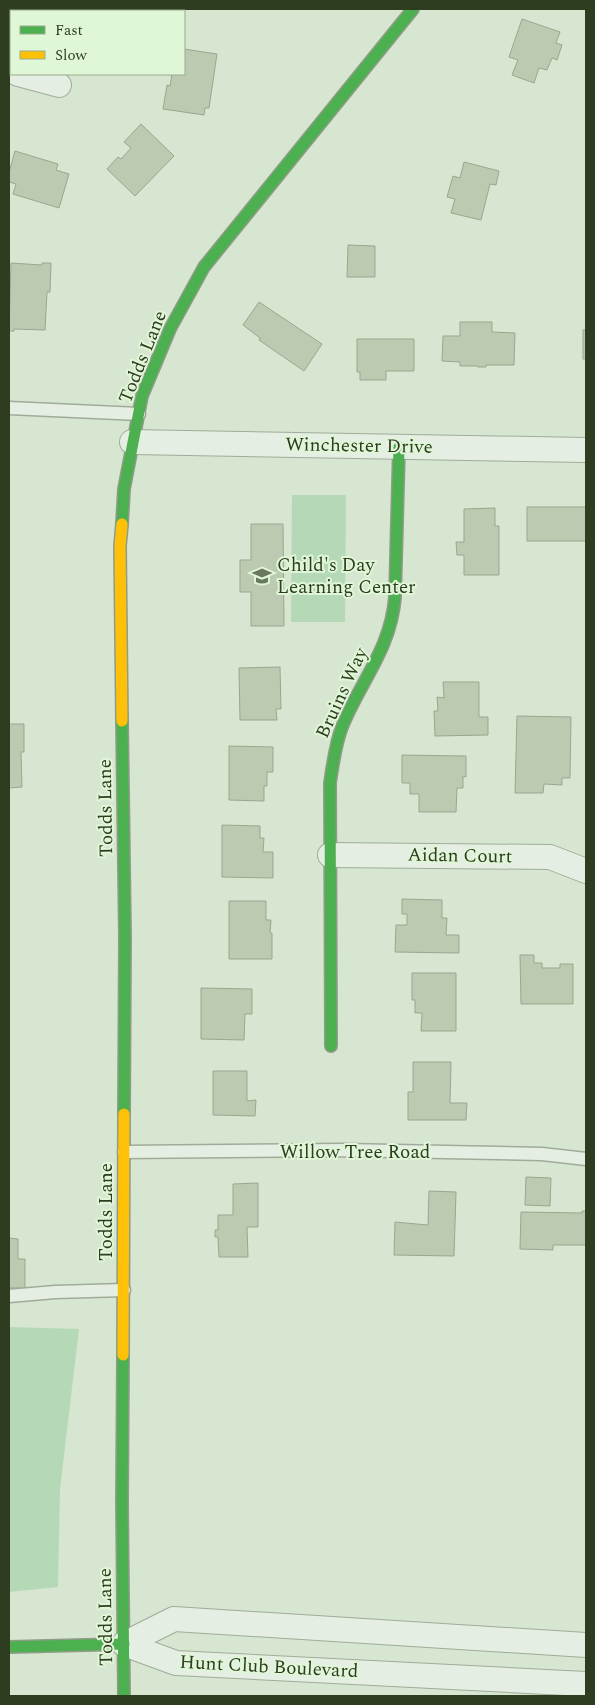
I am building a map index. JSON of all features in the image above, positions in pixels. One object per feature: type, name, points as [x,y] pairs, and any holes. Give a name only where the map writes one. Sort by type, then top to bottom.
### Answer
[{"type":"main road","name":"Todds Lane","points":[[124,1696],[125,937],[120,546],[124,489],[132,442],[142,396],[170,329],[204,267],[414,9]]},
{"type":"main road","name":"Bruins Way","points":[[331,1046],[330,782],[334,749],[344,722],[384,646],[392,621],[395,596],[399,447]]},
{"type":"main road","points":[[9,1647],[124,1644]]},
{"type":"street","points":[[22,75],[59,85]]},
{"type":"street","name":"Winchester Drive","points":[[132,442],[586,450]]},
{"type":"street","name":"Aidan Court","points":[[330,855],[550,857],[586,872]]},
{"type":"street","points":[[124,1644],[174,1619],[586,1645]]},
{"type":"street","name":"Hunt Club Boulevard","points":[[124,1644],[176,1663],[586,1684]]},
{"type":"lane","points":[[9,408],[138,414]]},
{"type":"lane","name":"Willow Tree Road","points":[[124,1152],[353,1150],[542,1154],[586,1159]]},
{"type":"lane","points":[[9,1296],[55,1292],[124,1290]]},
{"type":"green space","points":[[292,495],[346,495],[345,622],[291,622]]},
{"type":"green space","points":[[9,1327],[79,1329],[60,1489],[58,1587],[9,1592]]},
{"type":"building","points":[[117,9],[149,9],[148,10]]},
{"type":"building","points":[[522,19],[560,32],[556,43],[562,45],[557,60],[552,58],[547,70],[539,68],[534,83],[512,75],[518,60],[509,57]]},
{"type":"building","points":[[185,49],[217,54],[209,108],[205,108],[204,115],[163,109],[167,85],[170,86],[172,75],[185,75]]},
{"type":"building","points":[[141,124],[174,156],[135,196],[107,169],[118,157],[121,159],[131,148],[124,142]]},
{"type":"building","points":[[15,151],[58,164],[56,170],[69,174],[59,208],[13,194],[16,184],[9,182],[9,173]]},
{"type":"building","points":[[464,162],[499,171],[496,185],[490,184],[481,220],[451,213],[455,199],[447,197],[453,176],[460,178]]},
{"type":"building","points":[[348,245],[375,246],[375,277],[347,277]]},
{"type":"building","points":[[11,263],[42,265],[42,263],[51,263],[50,292],[47,292],[45,330],[14,329],[14,331],[9,331]]},
{"type":"building","points":[[259,302],[322,344],[304,371],[259,340],[260,338],[243,325]]},
{"type":"building","points":[[460,322],[492,322],[492,332],[515,333],[514,365],[460,366],[460,362],[442,361],[443,336],[460,336]]},
{"type":"building","points":[[583,330],[586,330],[586,359],[583,359]]},
{"type":"building","points":[[357,339],[414,339],[414,371],[386,371],[386,380],[360,380],[360,372],[357,372]]},
{"type":"building","points":[[527,507],[586,507],[586,541],[527,541]]},
{"type":"building","points":[[495,508],[495,526],[499,526],[499,575],[464,575],[464,555],[457,555],[456,542],[464,542],[464,509]]},
{"type":"building","name":"Child's Day Learning Center","points":[[251,524],[283,524],[284,626],[251,626],[251,592],[240,592],[240,560],[251,560]]},
{"type":"building","points":[[280,667],[281,709],[276,709],[277,720],[240,720],[239,668]]},
{"type":"building","points":[[443,682],[479,682],[479,717],[488,717],[488,735],[435,736],[434,711],[438,711],[437,697],[444,698]]},
{"type":"building","points":[[517,716],[571,717],[570,778],[562,778],[562,785],[544,784],[543,793],[515,793]]},
{"type":"building","points":[[9,724],[24,724],[24,752],[21,752],[22,787],[9,788]]},
{"type":"building","points":[[229,746],[273,747],[273,772],[267,772],[267,786],[264,786],[264,801],[229,800]]},
{"type":"building","points":[[402,755],[466,756],[466,777],[463,776],[463,788],[457,788],[456,812],[419,812],[419,794],[410,794],[410,783],[402,783]]},
{"type":"building","points":[[222,825],[260,826],[260,838],[264,838],[263,852],[273,852],[273,878],[222,877]]},
{"type":"building","points":[[402,899],[442,900],[442,918],[447,918],[446,935],[459,935],[459,953],[395,952],[396,925],[407,925],[407,914],[402,914]]},
{"type":"building","points":[[229,901],[266,901],[266,920],[271,920],[272,959],[229,959]]},
{"type":"building","points":[[520,955],[534,955],[534,963],[542,963],[542,968],[560,968],[560,964],[573,964],[573,1004],[521,1004]]},
{"type":"building","points":[[412,973],[456,973],[456,1031],[421,1031],[422,1013],[415,1013],[415,1000],[412,1000]]},
{"type":"building","points":[[201,988],[252,989],[252,1014],[245,1014],[244,1040],[201,1039]]},
{"type":"building","points":[[413,1062],[451,1062],[450,1103],[467,1103],[466,1120],[408,1120],[408,1092],[413,1092]]},
{"type":"building","points":[[213,1071],[247,1071],[247,1101],[256,1100],[255,1116],[213,1115]]},
{"type":"building","points":[[526,1177],[551,1178],[550,1206],[525,1205]]},
{"type":"building","points":[[258,1183],[258,1227],[247,1227],[248,1257],[219,1257],[218,1237],[215,1237],[215,1230],[218,1230],[218,1215],[233,1215],[233,1184]]},
{"type":"building","points":[[429,1191],[456,1192],[454,1256],[394,1255],[395,1222],[428,1225]]},
{"type":"building","points":[[582,1211],[586,1211],[586,1245],[553,1245],[553,1250],[520,1249],[521,1212],[582,1213]]},
{"type":"building","points":[[9,1238],[18,1239],[18,1259],[25,1259],[25,1288],[9,1288]]},
{"type":"traffic: fast","points":[[122,524],[124,489],[142,396],[170,329],[204,267],[413,9]]},
{"type":"traffic: fast","points":[[331,1046],[330,783],[342,727],[374,665],[388,633],[392,616],[395,597],[399,447]]},
{"type":"traffic: fast","points":[[122,721],[125,937],[124,1114]]},
{"type":"traffic: fast","points":[[123,1355],[124,1696]]},
{"type":"traffic: fast","points":[[9,1647],[124,1644]]},
{"type":"traffic: slow","points":[[122,524],[120,546],[122,721]]},
{"type":"traffic: slow","points":[[123,1355],[124,1114]]},
{"type":"place","name":"Child's Day Learning Center","points":[[262,576]]}]
